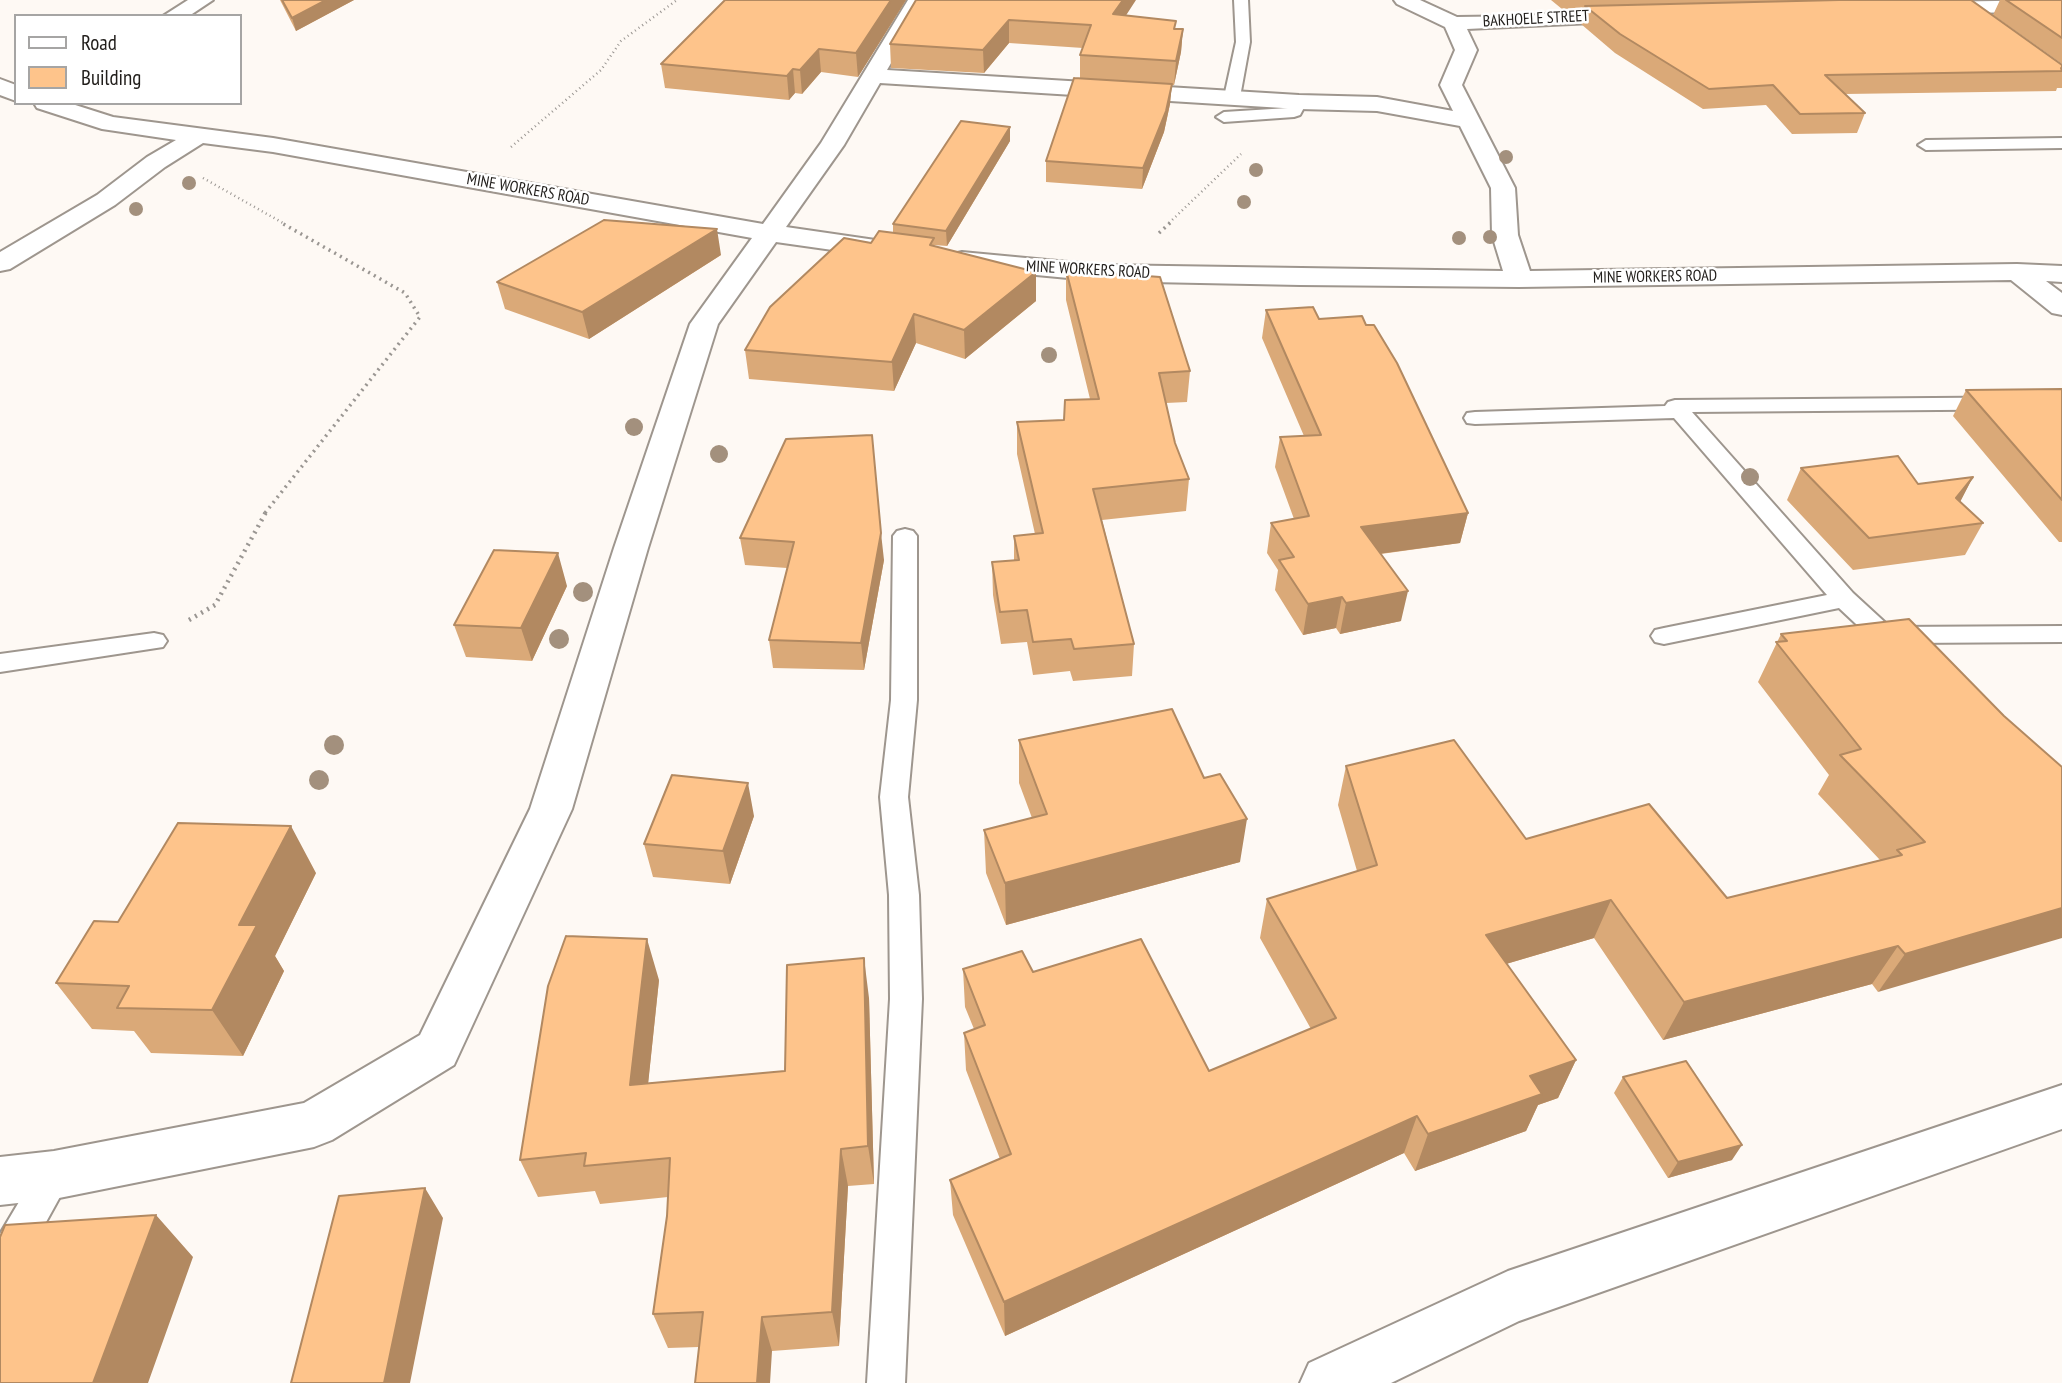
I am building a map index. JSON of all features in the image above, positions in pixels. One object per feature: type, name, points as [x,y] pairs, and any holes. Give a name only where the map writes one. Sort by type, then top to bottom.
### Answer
[{"type":"street","points":[[177,14],[203,0]]},
{"type":"street","points":[[0,1181],[54,1175],[314,1124],[437,1050],[551,808],[704,324],[832,145],[918,0]]},
{"type":"street","points":[[1404,0],[1454,23]]},
{"type":"street","points":[[1575,16],[1622,4],[1627,0]]},
{"type":"street","points":[[1910,8],[2062,5]]},
{"type":"street","points":[[1964,7],[1996,30]]},
{"type":"street","name":"BAKHOELE STREET","points":[[1519,279],[1505,235],[1503,188],[1466,120],[1451,85],[1466,50],[1454,23],[1529,22],[1575,16],[1651,14]]},
{"type":"street","points":[[873,76],[1228,107],[1299,102],[1377,104],[1466,120]]},
{"type":"street","name":"MINE WORKERS ROAD","points":[[51,105],[110,124],[273,145],[771,233],[915,254]]},
{"type":"street","points":[[0,263],[106,200],[156,162],[200,135]]},
{"type":"street","name":"MINE WORKERS ROAD","points":[[941,257],[1020,267],[1137,273],[1519,279],[2017,272],[2062,274]]},
{"type":"street","points":[[2017,272],[2062,307]]},
{"type":"street","points":[[1329,1383],[1508,1298],[2062,1107]]},
{"type":"lane","points":[[1241,0],[1243,42],[1228,107],[1277,115],[1294,113],[1299,102]]},
{"type":"lane","points":[[1926,145],[2062,144]]},
{"type":"lane","points":[[1913,665],[1885,635],[1844,599],[1675,406],[2062,403]]},
{"type":"lane","points":[[1475,418],[1679,412]]},
{"type":"lane","points":[[886,1383],[906,999],[904,895],[894,796],[904,700],[905,536]]},
{"type":"lane","points":[[1664,636],[1844,599]]},
{"type":"lane","points":[[1885,635],[2062,634]]},
{"type":"lane","points":[[0,663],[153,641]]},
{"type":"lane","points":[[0,1269],[54,1175]]},
{"type":"path","points":[[478,181],[496,160],[601,70],[621,41],[677,0]]},
{"type":"path","points":[[1137,273],[1143,250],[1277,115]]},
{"type":"path","points":[[153,641],[215,605],[267,510],[420,317],[405,293],[190,170],[156,162]]},
{"type":"building","points":[[282,0],[326,0],[292,18]]},
{"type":"building","points":[[725,0],[891,0],[856,53],[819,49],[800,70],[793,69],[787,76],[661,64]]},
{"type":"building","points":[[916,0],[1123,0],[1113,14],[1176,21],[1174,29],[1183,29],[1176,61],[1080,55],[1091,25],[1009,20],[983,50],[890,44]]},
{"type":"building","points":[[1971,0],[2062,65],[2062,71],[1825,75],[1865,113],[1800,114],[1773,85],[1709,89],[1620,34],[1585,6]]},
{"type":"building","points":[[2006,0],[2062,0],[2062,38]]},
{"type":"building","points":[[1074,78],[1172,84],[1166,111],[1143,168],[1046,161]]},
{"type":"building","points":[[961,121],[1010,127],[946,231],[893,224]]},
{"type":"building","points":[[604,220],[717,229],[582,312],[497,282]]},
{"type":"building","points":[[879,231],[934,238],[930,245],[1036,272],[964,330],[914,314],[892,362],[745,350],[770,307],[844,238],[871,243]]},
{"type":"building","points":[[1066,270],[1160,277],[1190,371],[1159,373],[1175,443],[1189,479],[1093,489],[1134,644],[1074,649],[1071,639],[1033,642],[1027,610],[1000,612],[992,562],[1019,560],[1014,536],[1043,533],[1017,422],[1064,420],[1065,400],[1099,399]]},
{"type":"building","points":[[1313,307],[1319,319],[1362,316],[1366,325],[1374,325],[1397,363],[1468,513],[1361,527],[1408,591],[1346,603],[1342,597],[1308,604],[1279,560],[1294,557],[1271,523],[1309,516],[1280,437],[1321,435],[1266,310]]},
{"type":"building","points":[[2062,389],[2062,500],[1966,390]]},
{"type":"building","points":[[872,435],[881,533],[861,643],[769,640],[794,542],[740,538],[786,439]]},
{"type":"building","points":[[1898,456],[1918,484],[1973,477],[1956,498],[1983,523],[1869,538],[1801,468]]},
{"type":"building","points":[[494,550],[558,553],[521,628],[454,625]]},
{"type":"building","points":[[1909,619],[2004,716],[2062,767],[2062,908],[1905,954],[1898,946],[1684,1002],[1611,900],[1486,935],[1576,1060],[1530,1076],[1542,1094],[1428,1134],[1417,1116],[1004,1302],[950,1180],[1011,1154],[964,1033],[985,1025],[963,969],[1022,951],[1033,972],[1141,939],[1209,1071],[1336,1018],[1267,899],[1377,865],[1346,766],[1454,740],[1526,839],[1649,804],[1727,898],[1902,855],[1897,850],[1925,842],[1840,755],[1861,749],[1776,642],[1787,641],[1781,634]]},
{"type":"building","points":[[1172,709],[1204,778],[1220,774],[1247,819],[1005,883],[984,830],[1047,814],[1019,740]]},
{"type":"building","points":[[672,775],[748,783],[723,851],[644,844]]},
{"type":"building","points":[[178,823],[291,826],[239,925],[257,925],[212,1010],[117,1008],[129,986],[56,983],[94,921],[118,922]]},
{"type":"building","points":[[566,936],[647,939],[630,1085],[785,1071],[787,965],[864,958],[868,1146],[841,1149],[832,1312],[762,1317],[757,1383],[695,1383],[703,1312],[653,1314],[667,1216],[670,1158],[584,1166],[586,1153],[520,1160],[548,986]]},
{"type":"building","points":[[1686,1061],[1742,1145],[1678,1162],[1623,1077]]},
{"type":"building","points":[[425,1188],[384,1383],[291,1383],[339,1196]]},
{"type":"building","points":[[156,1215],[93,1383],[0,1383],[0,1237],[5,1225]]}]
